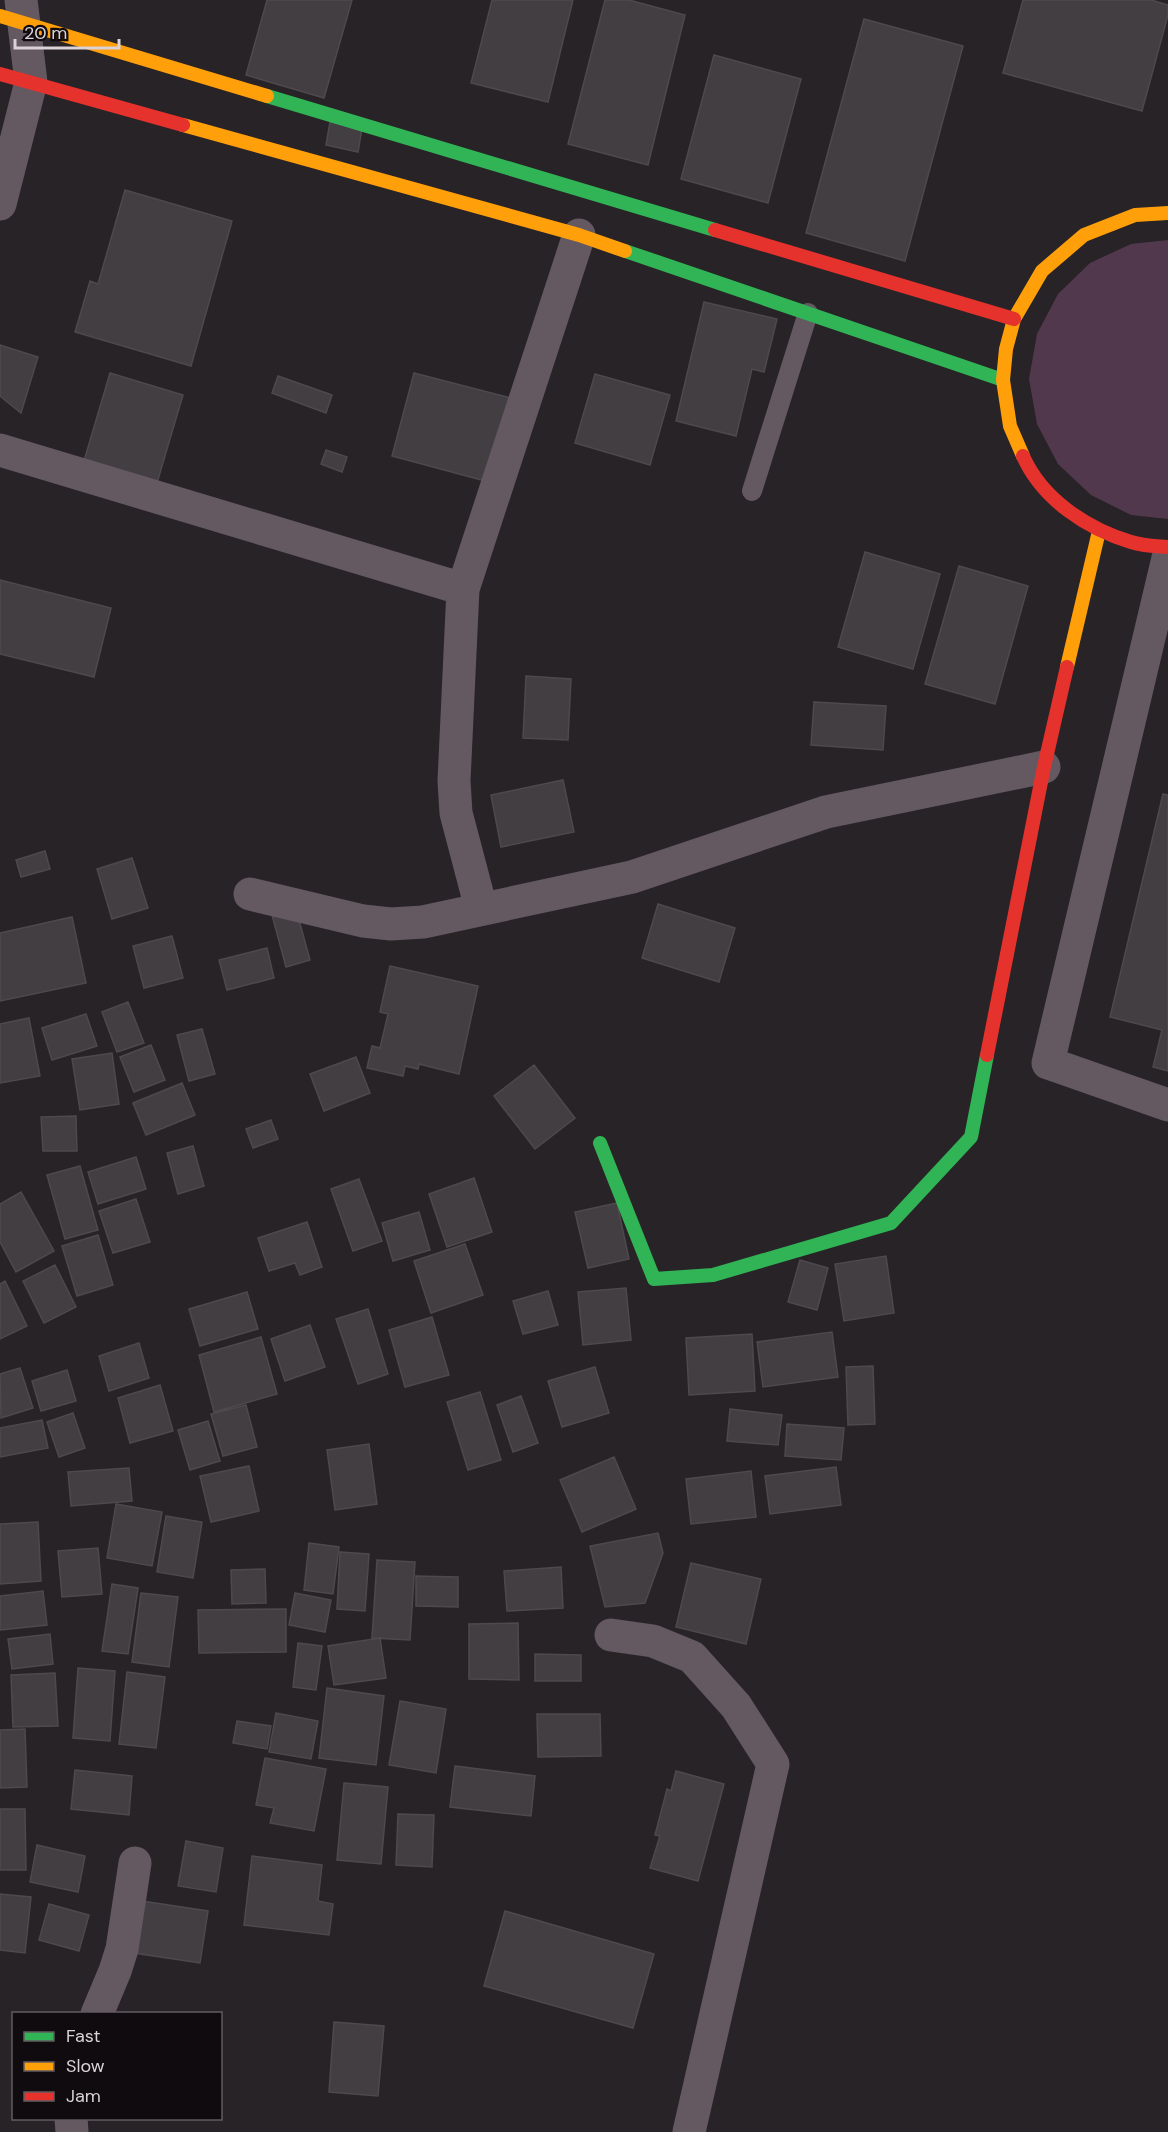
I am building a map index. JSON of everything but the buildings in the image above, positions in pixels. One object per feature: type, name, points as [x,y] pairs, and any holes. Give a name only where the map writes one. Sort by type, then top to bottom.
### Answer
[{"type":"street","points":[[0,204],[31,82],[15,13]]},
{"type":"street","points":[[15,13],[1014,319]]},
{"type":"street","points":[[0,74],[579,235],[1003,380]]},
{"type":"street","points":[[1168,213],[1135,215],[1084,235],[1042,271],[1014,319],[1006,349],[1003,380],[1010,426],[1029,469],[1060,505],[1099,531],[1134,543],[1168,547]]},
{"type":"street","points":[[481,908],[456,813],[454,781],[463,589],[579,235]]},
{"type":"street","points":[[0,450],[463,589]]},
{"type":"street","points":[[600,1143],[654,1278],[713,1275],[891,1223],[971,1137],[1044,766],[1099,531]]},
{"type":"street","points":[[1168,558],[1048,1063],[1168,1105]]},
{"type":"street","points":[[250,894],[363,921],[391,924],[423,922],[632,877],[826,812],[1044,766]]},
{"type":"street","points":[[611,1635],[653,1641],[692,1657],[736,1706],[773,1764],[689,2132]]},
{"type":"street","points":[[97,2012],[122,1949],[135,1863]]},
{"type":"lane","points":[[752,491],[808,313]]},
{"type":"shaded area","points":[[1168,240],[1168,519],[1131,515],[1091,495],[1058,464],[1037,424],[1029,379],[1037,334],[1058,294],[1090,263],[1131,244]]},
{"type":"traffic: fast","points":[[267,96],[715,230]]},
{"type":"traffic: fast","points":[[625,251],[1003,380]]},
{"type":"traffic: fast","points":[[600,1143],[654,1279],[713,1275],[891,1223],[971,1137],[987,1055]]},
{"type":"traffic: slow","points":[[0,16],[267,96]]},
{"type":"traffic: slow","points":[[183,125],[579,235],[625,251]]},
{"type":"traffic: slow","points":[[1023,456],[1010,426],[1003,380],[1006,349],[1014,319],[1042,271],[1084,235],[1135,215],[1168,213]]},
{"type":"traffic: slow","points":[[1067,667],[1099,531]]},
{"type":"traffic: jam","points":[[0,74],[183,125]]},
{"type":"traffic: jam","points":[[715,230],[1014,319]]},
{"type":"traffic: jam","points":[[1023,456],[1031,472],[1054,499],[1083,520],[1098,529],[1131,542],[1168,547]]},
{"type":"traffic: jam","points":[[987,1055],[1044,767],[1067,667]]}]
